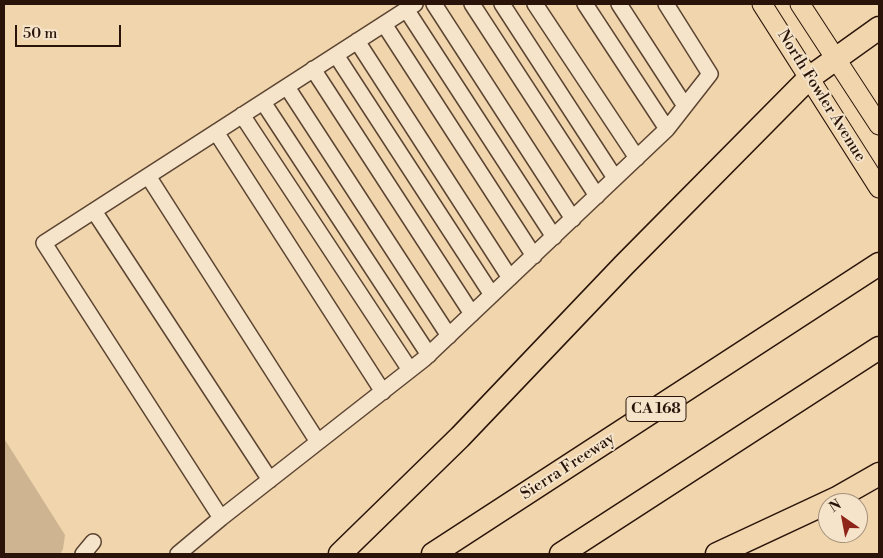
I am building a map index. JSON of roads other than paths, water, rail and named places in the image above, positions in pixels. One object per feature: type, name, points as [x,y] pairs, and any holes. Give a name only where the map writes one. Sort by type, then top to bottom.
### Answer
[{"type":"highway","points":[[340,554],[460,437],[624,265],[809,78],[879,28]]},
{"type":"highway","name":"Sierra Freeway","points":[[433,554],[879,264]]},
{"type":"highway","points":[[561,554],[879,348]]},
{"type":"highway","points":[[717,554],[838,498],[879,474]]},
{"type":"main road","name":"North Fowler Avenue","points":[[762,4],[879,188]]},
{"type":"main road","name":"North Fowler Avenue","points":[[800,4],[879,125]]},
{"type":"street","points":[[434,4],[573,219]]},
{"type":"street","points":[[472,4],[597,196]]},
{"type":"street","points":[[502,4],[616,178]]},
{"type":"street","points":[[535,4],[637,158]]},
{"type":"street","points":[[585,4],[667,129]]},
{"type":"street","points":[[619,4],[685,106]]},
{"type":"street","points":[[178,554],[429,355],[667,129],[710,74],[666,4]]},
{"type":"street","points":[[221,518],[44,243],[411,6],[554,237]]},
{"type":"street","points":[[384,24],[534,256]]},
{"type":"street","points":[[357,41],[510,278]]},
{"type":"street","points":[[336,55],[492,295]]},
{"type":"street","points":[[313,69],[472,314]]},
{"type":"street","points":[[287,87],[449,336]]},
{"type":"street","points":[[263,102],[429,355]]},
{"type":"street","points":[[242,115],[410,370]]},
{"type":"street","points":[[216,132],[383,392]]},
{"type":"street","points":[[148,176],[318,442]]},
{"type":"street","points":[[94,211],[270,480]]},
{"type":"street","points":[[83,554],[93,542]]}]
